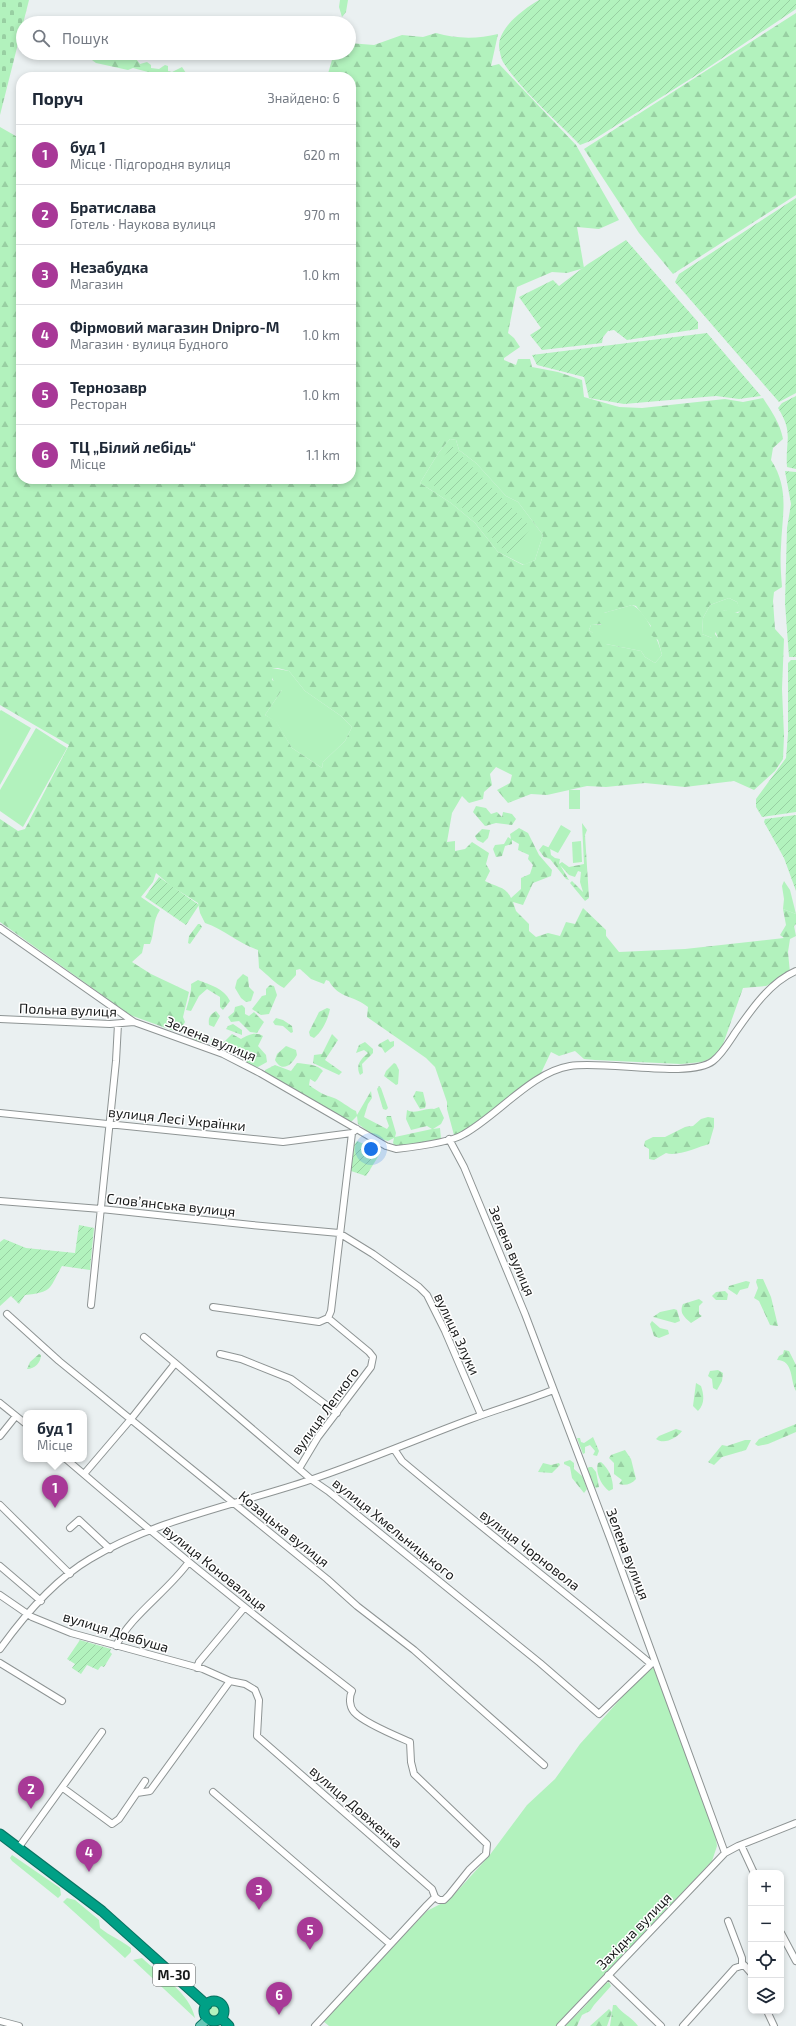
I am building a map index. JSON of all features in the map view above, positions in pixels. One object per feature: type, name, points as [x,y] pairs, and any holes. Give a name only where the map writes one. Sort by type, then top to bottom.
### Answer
[{"type":"highway","name":"М-30","points":[[0,1834],[102,1911],[207,2005]]},
{"type":"highway","points":[[214,2001],[221,2004],[224,2011],[221,2018],[213,2021],[208,2019],[204,2011],[207,2005],[214,2001]]},
{"type":"highway","points":[[221,2018],[229,2026]]},
{"type":"main road","points":[[200,2026],[208,2019]]},
{"type":"street","name":"Зелена вулиця","points":[[0,928],[134,1022],[223,1054],[260,1073],[354,1131],[396,1149],[449,1139],[464,1167],[525,1314],[653,1663],[725,1853]]},
{"type":"street","points":[[449,1139],[464,1135],[553,1069],[572,1065],[681,1069],[703,1067],[713,1061],[724,1049],[754,1006],[783,978],[796,970]]},
{"type":"street","name":"Польна вулиця","points":[[0,1019],[118,1024],[134,1022]]},
{"type":"street","points":[[91,1305],[116,1061],[118,1024]]},
{"type":"street","name":"вулиця Лесі Українки","points":[[0,1114],[283,1142],[354,1131]]},
{"type":"street","points":[[213,1307],[319,1322],[328,1318],[331,1311],[339,1232],[354,1131]]},
{"type":"street","name":"Словʼянська вулиця","points":[[0,1201],[101,1209],[244,1225],[339,1232]]},
{"type":"street","name":"вулиця Злуки","points":[[339,1232],[379,1258],[419,1287],[427,1295],[445,1331],[481,1415]]},
{"type":"street","name":"Козацька вулиця","points":[[7,1314],[59,1360],[414,1650],[544,1765]]},
{"type":"street","name":"вулиця Лепкого","points":[[300,1467],[314,1444],[371,1367],[373,1357],[328,1318]]},
{"type":"street","name":"вулиця Хмельницького","points":[[144,1337],[300,1467],[312,1480],[535,1659],[599,1714],[653,1663]]},
{"type":"street","points":[[220,1354],[241,1359],[291,1379],[337,1413]]},
{"type":"street","points":[[84,1474],[159,1385],[174,1362]]},
{"type":"street","points":[[0,1649],[28,1614],[70,1574],[90,1559],[110,1549],[151,1531],[312,1480],[394,1450],[481,1415],[553,1390]]},
{"type":"street","points":[[0,1403],[23,1422]]},
{"type":"street","points":[[0,1436],[16,1416]]},
{"type":"street","name":"вулиця Чорновола","points":[[394,1450],[402,1461],[457,1507],[653,1663]]},
{"type":"street","name":"вулиця Коновальця","points":[[70,1462],[188,1563],[352,1691],[350,1696],[351,1707],[355,1713],[389,1733],[410,1742],[410,1762],[414,1774],[487,1844],[486,1854],[469,1870],[444,1900],[439,1900],[435,1897]]},
{"type":"street","points":[[0,1505],[70,1574]]},
{"type":"street","points":[[70,1528],[79,1520],[110,1549]]},
{"type":"street","points":[[116,1646],[138,1617],[179,1576],[188,1563]]},
{"type":"street","points":[[0,1566],[41,1601]]},
{"type":"street","name":"вулиця Довбуша","points":[[0,1595],[22,1612],[71,1632],[197,1668],[230,1681],[246,1684],[252,1688],[259,1700],[257,1736]]},
{"type":"street","points":[[197,1668],[199,1662],[244,1608]]},
{"type":"street","points":[[0,1663],[62,1701]]},
{"type":"street","points":[[137,1793],[150,1791],[230,1681]]},
{"type":"street","points":[[19,1847],[102,1732]]},
{"type":"street","name":"вулиця Довженка","points":[[257,1736],[432,1889],[435,1897]]},
{"type":"street","points":[[63,1788],[112,1824],[119,1819],[145,1781]]},
{"type":"street","points":[[213,1792],[390,1944]]},
{"type":"street","name":"Західна вулиця","points":[[560,2026],[725,1853],[796,1823]]},
{"type":"street","points":[[741,1845],[753,1870]]},
{"type":"street","points":[[315,2026],[435,1897]]},
{"type":"street","points":[[728,1921],[742,1958],[742,1965]]},
{"type":"street","points":[[784,1939],[796,1961]]},
{"type":"street","points":[[683,2026],[735,1968],[742,1965],[748,1968]]},
{"type":"street","points":[[608,1975],[661,2026]]},
{"type":"street","points":[[768,2014],[774,2026]]},
{"type":"street","points":[[0,2021],[19,2026]]},
{"type":"green space","points":[[0,0],[29,0],[25,16],[16,16],[16,52],[0,115]]},
{"type":"green space","points":[[340,0],[348,0],[346,12],[343,16],[339,7]]},
{"type":"green space","points":[[539,0],[796,0],[796,9],[703,71],[593,140],[580,145],[519,83],[503,62],[501,56],[499,45],[500,38],[508,25],[520,13]]},
{"type":"green space","points":[[796,13],[796,195],[673,274],[639,233],[584,149]]},
{"type":"green space","points":[[436,33],[467,38],[498,34],[491,66],[499,64],[576,145],[619,220],[599,229],[577,227],[584,268],[567,273],[552,272],[517,287],[508,333],[514,338],[520,347],[504,358],[504,360],[516,365],[518,359],[530,359],[532,367],[558,372],[582,380],[584,397],[619,407],[642,408],[725,399],[743,402],[763,398],[778,423],[783,439],[773,448],[771,460],[781,481],[784,502],[781,557],[782,587],[774,592],[773,601],[775,629],[784,639],[782,689],[784,736],[783,759],[775,771],[754,790],[734,781],[685,787],[645,783],[606,787],[587,786],[547,795],[531,794],[508,803],[497,790],[510,783],[512,775],[496,767],[490,774],[492,785],[484,792],[483,799],[469,803],[462,796],[452,813],[447,842],[455,841],[455,851],[465,849],[472,842],[489,853],[486,864],[490,871],[485,881],[503,889],[511,898],[521,889],[521,878],[530,874],[533,865],[528,859],[529,855],[518,850],[519,844],[512,840],[512,844],[505,846],[502,856],[496,857],[493,849],[495,845],[504,844],[508,837],[511,839],[510,834],[519,828],[528,833],[539,855],[552,870],[551,876],[533,883],[523,905],[513,902],[516,911],[529,924],[529,931],[536,937],[548,933],[560,936],[566,922],[575,924],[583,908],[606,930],[606,936],[619,952],[685,949],[784,938],[780,935],[786,925],[783,909],[796,914],[796,924],[794,926],[796,936],[790,939],[788,952],[790,973],[766,986],[743,988],[722,1047],[711,1058],[702,1062],[681,1064],[584,1059],[575,1051],[559,1056],[551,1052],[541,1073],[463,1132],[454,1135],[447,1109],[447,1102],[435,1067],[426,1058],[367,1017],[368,1007],[363,1003],[337,991],[329,981],[326,980],[324,984],[311,979],[300,969],[296,970],[296,975],[284,988],[280,986],[259,968],[258,950],[205,923],[200,913],[198,903],[171,886],[156,873],[153,882],[141,897],[160,910],[157,914],[153,936],[150,944],[144,944],[142,953],[132,962],[151,974],[189,992],[183,1017],[185,1022],[182,1027],[188,1027],[206,1034],[208,1039],[202,1044],[180,1031],[181,1029],[177,1032],[130,1015],[0,922],[0,819],[18,831],[25,829],[69,745],[0,705],[0,127],[16,136],[16,484],[356,484],[356,72],[328,72],[332,60],[356,60],[356,44],[374,45],[402,35],[423,37]],"holes":[[[450,439],[456,440],[459,450],[476,463],[506,496],[518,502],[543,535],[535,560],[523,565],[498,552],[475,523],[451,503],[420,483],[439,452]],[[729,598],[737,602],[740,611],[738,613],[725,610],[718,612],[713,626],[718,638],[712,638],[702,634],[703,618],[710,605]],[[632,605],[636,606],[651,626],[648,633],[658,640],[662,655],[655,663],[645,657],[641,651],[606,644],[605,635],[598,631],[593,633],[589,630],[591,625],[606,624],[604,613]],[[272,668],[289,671],[305,691],[341,716],[352,727],[345,741],[323,762],[322,768],[292,748],[276,721],[265,715],[282,690],[282,685],[272,680]]]},
{"type":"green space","points":[[92,60],[137,60],[140,64],[147,62],[151,65],[151,68],[159,69],[165,65],[168,66],[168,71],[172,72],[148,72],[133,68],[128,70],[96,63]]},
{"type":"green space","points":[[182,67],[185,72],[172,72]]},
{"type":"green space","points":[[796,198],[796,393],[779,402],[675,282],[679,274]]},
{"type":"green space","points":[[626,240],[698,322],[698,329],[627,340],[614,330],[608,331],[603,337],[602,343],[542,350],[530,335],[541,328],[519,297],[553,280],[559,286],[588,264]]},
{"type":"green space","points":[[707,333],[761,396],[739,399],[716,396],[624,404],[589,398],[584,377],[537,365],[532,355]]},
{"type":"green space","points":[[796,396],[796,469],[787,467],[788,437],[786,424],[778,408],[782,403]]},
{"type":"green space","points":[[450,439],[456,440],[459,450],[476,463],[506,496],[518,502],[543,535],[535,560],[524,565],[498,552],[475,523],[451,503],[420,483],[439,452]]},
{"type":"green space","points":[[452,446],[531,528],[509,554],[504,551],[474,517],[427,480]]},
{"type":"green space","points":[[785,471],[796,472],[796,657],[789,657],[785,603],[787,528],[791,504]]},
{"type":"green space","points":[[729,598],[737,602],[741,611],[734,613],[724,610],[715,634],[718,638],[712,638],[702,634],[703,618],[710,605]]},
{"type":"green space","points":[[632,605],[642,613],[658,642],[662,655],[655,663],[645,657],[641,651],[606,644],[589,630],[591,625],[601,625],[604,613]]},
{"type":"green space","points":[[791,660],[796,660],[796,812],[762,817],[756,807],[756,799],[786,758],[788,734],[788,663]]},
{"type":"green space","points":[[272,668],[289,671],[305,691],[341,716],[352,727],[345,741],[323,762],[322,768],[292,748],[276,722],[265,715],[282,690],[273,680]]},
{"type":"green space","points":[[1,710],[31,728],[0,785],[0,711]]},
{"type":"green space","points":[[36,728],[67,748],[23,827],[0,811],[0,790]]},
{"type":"green space","points":[[569,790],[580,790],[580,809],[569,809]]},
{"type":"green space","points":[[476,806],[486,808],[491,814],[497,812],[502,817],[503,812],[512,814],[516,819],[512,825],[496,823],[485,826],[473,812]]},
{"type":"green space","points":[[796,815],[796,891],[784,858],[764,822],[765,819]]},
{"type":"green space","points":[[582,823],[587,830],[585,835],[589,898],[585,901],[570,883],[572,881],[583,892],[580,882],[581,872],[578,871],[575,877],[569,875],[560,865],[569,880],[566,879],[550,859],[544,857],[539,850],[543,845],[550,848],[551,855],[560,859],[559,864],[562,862],[569,867],[584,864]]},
{"type":"green space","points":[[561,825],[571,831],[558,853],[548,848]]},
{"type":"green space","points":[[482,829],[490,830],[488,838],[483,843],[477,840],[475,836]]},
{"type":"green space","points":[[581,841],[582,862],[573,863],[572,842]]},
{"type":"green space","points":[[159,877],[199,905],[186,925],[145,897]]},
{"type":"green space","points":[[784,881],[790,890],[796,914],[783,909],[784,899],[782,886]]},
{"type":"green space","points":[[198,924],[202,927],[190,944],[188,943],[189,936]]},
{"type":"green space","points":[[243,974],[248,977],[249,987],[254,992],[251,1001],[246,1002],[241,998],[235,988],[237,980]]},
{"type":"green space","points":[[198,980],[224,993],[230,1001],[223,1010],[220,1007],[220,997],[207,989],[199,996],[191,1011],[186,1010],[191,984]]},
{"type":"green space","points":[[270,985],[274,986],[277,995],[269,1014],[261,1015],[252,1009],[262,996],[266,995],[266,989]]},
{"type":"green space","points":[[242,1005],[245,1008],[245,1014],[249,1016],[254,1012],[264,1022],[257,1033],[250,1032],[239,1021],[231,1022],[228,1017],[234,1012],[235,1007]]},
{"type":"green space","points":[[327,1008],[330,1009],[322,1028],[314,1038],[310,1036],[309,1032],[319,1012]]},
{"type":"green space","points":[[216,1011],[220,1016],[214,1027],[209,1025],[209,1018]]},
{"type":"green space","points":[[276,1018],[283,1020],[292,1026],[293,1032],[291,1033],[283,1026],[275,1025],[273,1022]]},
{"type":"green space","points":[[233,1024],[242,1030],[242,1035],[226,1029],[228,1026]]},
{"type":"green space","points":[[232,1034],[241,1039],[255,1034],[263,1036],[258,1046],[266,1055],[267,1062],[258,1067],[250,1065],[245,1062],[236,1050],[225,1051],[219,1046],[211,1043],[211,1039],[216,1038],[224,1042]]},
{"type":"green space","points":[[332,1034],[338,1040],[325,1060],[342,1072],[339,1075],[313,1063],[314,1055],[322,1054]]},
{"type":"green space","points":[[388,1039],[390,1042],[394,1041],[394,1046],[385,1053],[382,1048],[378,1046]]},
{"type":"green space","points":[[365,1042],[373,1049],[373,1053],[362,1064],[363,1073],[360,1075],[358,1065],[368,1053],[364,1050],[356,1053],[359,1045]]},
{"type":"green space","points":[[286,1046],[296,1050],[297,1055],[290,1064],[284,1067],[278,1064],[275,1060],[277,1054]]},
{"type":"green space","points":[[297,1063],[311,1065],[321,1069],[323,1071],[315,1082],[310,1079],[309,1085],[356,1111],[357,1115],[371,1091],[372,1098],[368,1104],[364,1117],[387,1129],[389,1126],[386,1118],[387,1116],[391,1116],[396,1133],[395,1137],[432,1129],[427,1126],[411,1130],[406,1119],[407,1110],[414,1112],[439,1107],[444,1118],[441,1124],[433,1129],[440,1128],[441,1139],[396,1147],[393,1143],[394,1138],[388,1141],[373,1134],[358,1124],[357,1116],[350,1123],[265,1072],[265,1070],[275,1065],[291,1071]]},
{"type":"green space","points":[[394,1063],[399,1070],[398,1084],[396,1085],[384,1076],[386,1071]]},
{"type":"green space","points":[[379,1086],[388,1108],[386,1110],[383,1109],[377,1089]]},
{"type":"green space","points":[[416,1091],[423,1092],[426,1104],[425,1108],[420,1109],[413,1097]]},
{"type":"green space","points":[[708,1117],[714,1118],[714,1127],[709,1144],[682,1153],[666,1153],[654,1160],[649,1159],[649,1149],[644,1146],[645,1141],[653,1137],[665,1137],[685,1127],[693,1126],[701,1119]]},
{"type":"green space","points":[[357,1141],[381,1152],[366,1176],[351,1171],[354,1145]]},
{"type":"green space","points":[[79,1225],[94,1228],[90,1270],[62,1266],[50,1288],[34,1294],[25,1295],[19,1304],[11,1296],[0,1306],[0,1242],[4,1239],[26,1248],[75,1253]]},
{"type":"green space","points":[[757,1279],[763,1279],[771,1297],[778,1326],[770,1325],[759,1301],[754,1298],[758,1288],[756,1282]]},
{"type":"green space","points":[[746,1281],[750,1282],[748,1288],[740,1290],[737,1295],[728,1289],[729,1286]]},
{"type":"green space","points":[[725,1291],[728,1294],[727,1300],[716,1300],[712,1296],[716,1292]]},
{"type":"green space","points":[[699,1299],[703,1302],[699,1306],[699,1314],[702,1316],[691,1323],[683,1315],[683,1304]]},
{"type":"green space","points":[[674,1309],[677,1310],[680,1321],[675,1323],[653,1317],[660,1312]]},
{"type":"green space","points":[[652,1321],[660,1328],[668,1330],[669,1334],[659,1338],[654,1336],[650,1324]]},
{"type":"green space","points":[[784,1350],[789,1351],[796,1365],[796,1391],[789,1367],[786,1363],[777,1360],[779,1356],[783,1354]]},
{"type":"green space","points":[[39,1354],[41,1355],[41,1358],[37,1365],[33,1368],[27,1369],[30,1362]]},
{"type":"green space","points":[[718,1370],[723,1373],[722,1381],[717,1390],[713,1388],[712,1379],[708,1376],[710,1371]]},
{"type":"green space","points":[[696,1383],[701,1386],[703,1396],[702,1405],[698,1411],[693,1406]]},
{"type":"green space","points":[[796,1424],[796,1432],[768,1444],[758,1446],[755,1444],[759,1439]]},
{"type":"green space","points":[[676,1429],[682,1431],[670,1440],[659,1441],[656,1439],[659,1436]]},
{"type":"green space","points":[[593,1437],[599,1451],[597,1456],[593,1455],[595,1451],[590,1445],[585,1447],[585,1453],[583,1454],[577,1438],[580,1438],[581,1442],[584,1443]]},
{"type":"green space","points":[[745,1440],[751,1440],[746,1450],[722,1457],[714,1465],[708,1462],[722,1445],[727,1446]]},
{"type":"green space","points":[[625,1450],[631,1459],[636,1479],[624,1485],[619,1484],[622,1480],[614,1474],[614,1463],[609,1458],[611,1455]]},
{"type":"green space","points":[[570,1460],[574,1463],[574,1469],[583,1477],[587,1489],[584,1493],[572,1478],[570,1467],[564,1464],[564,1462]]},
{"type":"green space","points":[[601,1462],[611,1477],[613,1489],[609,1491],[599,1478],[597,1467],[598,1463]]},
{"type":"green space","points":[[543,1463],[551,1465],[559,1463],[560,1465],[552,1473],[538,1472]]},
{"type":"green space","points":[[592,1467],[596,1472],[599,1487],[596,1488],[588,1480],[587,1469]]},
{"type":"green space","points":[[80,1640],[111,1649],[110,1652],[112,1654],[104,1667],[101,1666],[98,1670],[87,1665],[81,1674],[72,1668],[75,1664],[67,1659]]},
{"type":"green space","points":[[650,1666],[654,1669],[715,1833],[717,1846],[712,1861],[556,2026],[329,2026],[323,2021],[427,1911],[450,1899],[489,1856],[527,1805],[555,1779],[580,1744]]},
{"type":"green space","points":[[12,1855],[60,1888],[61,1895],[58,1898],[12,1861],[10,1858]]},
{"type":"green space","points":[[67,1898],[75,1900],[99,1920],[100,1928],[131,1948],[131,1952],[125,1958],[63,1902]]},
{"type":"green space","points":[[142,1958],[181,1993],[187,2000],[195,2018],[133,1960]]},
{"type":"green space","points":[[609,1982],[611,1986],[590,2011],[582,2015],[577,2026],[565,2026],[586,2005],[601,1985]]},
{"type":"green space","points":[[214,2005],[218,2007],[220,2011],[218,2015],[214,2017],[210,2015],[208,2011],[210,2007]]},
{"type":"green space","points":[[613,2005],[616,2005],[638,2026],[610,2026]]},
{"type":"green space","points":[[609,2009],[612,2012],[607,2026],[590,2026]]},
{"type":"place","name":"буд 1","points":[[55,1508]]},
{"type":"place","name":"Братислава","points":[[31,1809]]},
{"type":"place","name":"Фірмовий магазин Dnipro-M","points":[[89,1872]]},
{"type":"place","name":"Незабудка","points":[[259,1910]]},
{"type":"place","name":"Тернозавр","points":[[310,1950]]},
{"type":"place","name":"ТЦ „Білий лебідь“","points":[[279,2015]]}]
